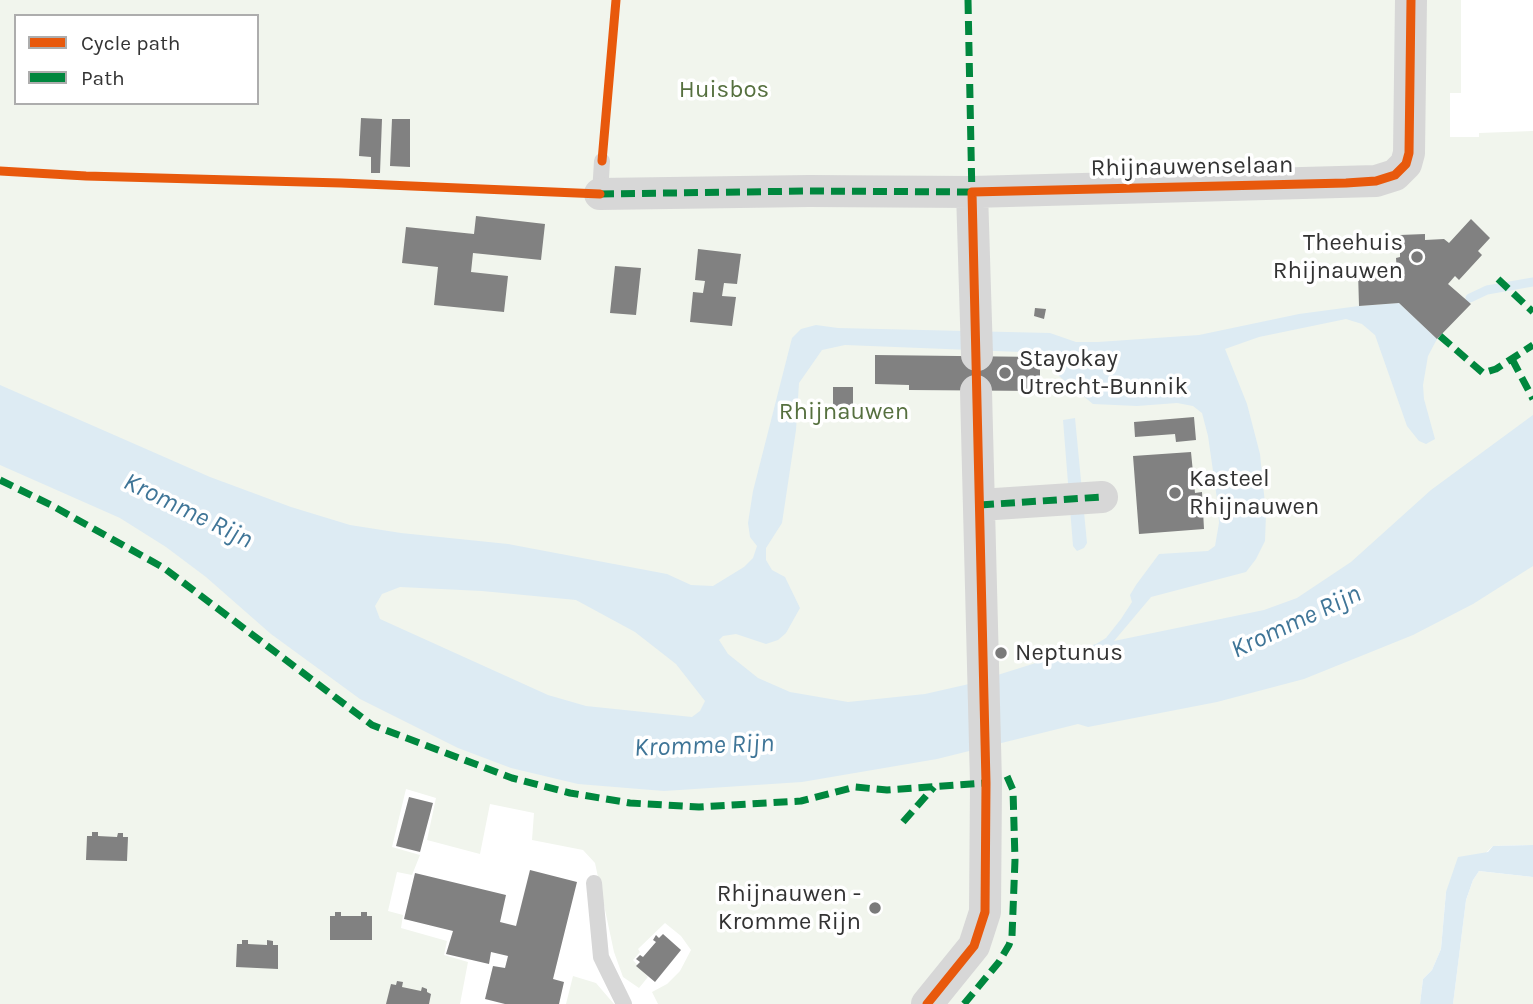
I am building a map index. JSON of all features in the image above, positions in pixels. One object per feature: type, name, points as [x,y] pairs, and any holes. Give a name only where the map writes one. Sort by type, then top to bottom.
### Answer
[{"type":"street","name":"Rhijnauwenselaan","points":[[600,194],[972,192],[1376,181],[1395,175],[1406,164],[1409,153],[1410,0]]},
{"type":"street","points":[[972,192],[977,353]]},
{"type":"street","points":[[927,1004],[974,946],[985,912],[986,761],[976,391]]},
{"type":"street","points":[[980,505],[1098,497]]},
{"type":"lane","points":[[600,194],[602,161]]},
{"type":"lane","points":[[594,884],[601,957],[624,1004]]},
{"type":"green space","name":"Rhijnauwen","points":[[0,0],[1461,0],[1461,93],[1450,93],[1450,137],[1533,131],[1533,845],[1493,846],[1446,892],[1441,949],[1432,970],[1423,979],[1420,1004],[658,1004],[652,992],[667,984],[680,971],[691,950],[681,936],[665,923],[638,949],[640,952],[633,960],[648,977],[639,988],[623,977],[614,952],[595,863],[583,850],[532,840],[534,813],[490,804],[480,854],[427,840],[436,798],[406,789],[392,847],[420,855],[412,875],[397,872],[388,911],[403,915],[401,928],[447,941],[444,955],[468,962],[460,1004],[0,1004]]},
{"type":"green space","points":[[1479,871],[1533,877],[1533,1004],[1453,1004],[1466,900]]},
{"type":"green space","points":[[573,976],[596,983],[614,1004],[566,1004]]},
{"type":"water","name":"Kromme Rijn","points":[[1399,303],[1437,339],[1428,356],[1423,385],[1435,439],[1426,444],[1419,441],[1407,426],[1375,335],[1362,324],[1346,319],[1259,337],[1225,349],[1247,404],[1260,454],[1266,514],[1265,541],[1246,572],[1151,597],[1114,641],[1264,610],[1297,598],[1351,562],[1431,490],[1533,415],[1533,566],[1473,604],[1413,635],[1304,679],[1217,702],[1088,727],[1078,724],[937,759],[802,782],[664,791],[578,784],[511,768],[458,748],[360,699],[271,634],[206,577],[166,547],[120,518],[0,465],[0,385],[210,477],[291,507],[350,525],[508,544],[667,574],[691,585],[713,586],[744,567],[753,558],[757,546],[750,537],[748,523],[753,491],[792,338],[801,329],[816,325],[838,328],[1050,333],[1076,342],[1098,342],[1199,335],[1299,314]],"holes":[[[845,345],[1046,353],[1053,371],[1093,404],[1137,406],[1177,403],[1193,406],[1202,413],[1208,436],[1218,506],[1219,523],[1215,546],[1208,551],[1159,554],[1130,595],[1132,602],[1121,619],[1106,638],[1096,644],[969,684],[925,694],[848,702],[790,692],[758,678],[728,654],[719,640],[723,636],[736,634],[766,644],[778,640],[786,633],[800,608],[785,577],[772,570],[766,560],[766,548],[782,523],[796,430],[799,383],[822,350]],[[400,587],[576,600],[635,632],[676,664],[705,701],[700,711],[692,717],[586,706],[548,695],[380,619],[375,606],[382,594]]]},
{"type":"water","points":[[1075,418],[1087,543],[1077,551],[1073,546],[1063,420]]},
{"type":"water","points":[[1533,845],[1533,877],[1479,871],[1466,900],[1453,1004],[1420,1004],[1423,979],[1432,970],[1441,949],[1446,892],[1458,857],[1488,852],[1493,846]]},
{"type":"building","points":[[361,118],[382,119],[380,173],[371,173],[371,157],[359,156]]},
{"type":"building","points":[[392,119],[410,119],[410,167],[390,166]]},
{"type":"building","points":[[476,216],[545,224],[541,260],[473,253],[471,272],[508,276],[504,312],[434,305],[438,267],[402,263],[406,227],[474,234]]},
{"type":"building","points":[[1471,219],[1490,238],[1478,251],[1482,255],[1459,280],[1455,276],[1448,284],[1471,304],[1437,339],[1399,303],[1359,306],[1358,271],[1401,279],[1405,275],[1397,272],[1396,258],[1400,257],[1400,235],[1425,234],[1425,240],[1444,239],[1449,243]]},
{"type":"building","points":[[698,249],[741,254],[737,284],[724,283],[722,296],[736,297],[732,326],[690,322],[693,292],[703,293],[705,281],[695,280]]},
{"type":"building","points":[[615,266],[641,268],[636,315],[610,313]]},
{"type":"building","points":[[1035,308],[1046,309],[1044,319],[1034,316]]},
{"type":"building","points":[[875,355],[1040,357],[1040,391],[909,390],[909,385],[875,384]]},
{"type":"building","points":[[833,387],[853,387],[853,407],[833,407]]},
{"type":"building","points":[[1194,417],[1196,440],[1176,442],[1175,434],[1135,437],[1134,422]]},
{"type":"building","points":[[1191,452],[1195,493],[1202,492],[1204,529],[1139,534],[1133,456]]},
{"type":"building","points":[[409,797],[433,803],[420,852],[396,846]]},
{"type":"building","points":[[92,832],[98,832],[98,836],[117,837],[118,833],[123,833],[123,837],[128,837],[127,861],[86,860],[87,836],[92,836]]},
{"type":"building","points":[[530,870],[577,882],[553,979],[564,982],[559,1004],[505,1004],[485,999],[493,966],[505,968],[508,956],[491,952],[489,964],[446,954],[453,931],[404,919],[415,873],[506,895],[500,922],[516,926]]},
{"type":"building","points":[[335,912],[341,912],[341,916],[361,916],[361,912],[367,912],[367,916],[372,916],[372,940],[330,940],[330,916],[335,916]]},
{"type":"building","points":[[663,934],[681,950],[655,982],[636,966],[640,962],[636,959],[640,955],[643,957],[656,942],[653,940],[656,935],[659,938]]},
{"type":"building","points":[[242,940],[248,940],[248,944],[267,945],[267,940],[278,945],[278,969],[236,967],[237,944],[242,944]]},
{"type":"building","points":[[397,981],[403,982],[402,987],[421,991],[422,987],[427,989],[431,994],[429,1004],[386,1004],[391,984],[396,985]]},
{"type":"waterway","points":[[1470,298],[1487,290],[1533,282]]},
{"type":"marked path","points":[[968,0],[972,198]]},
{"type":"marked path","points":[[600,194],[978,192]]},
{"type":"marked path","points":[[1498,279],[1533,312]]},
{"type":"marked path","points":[[1440,336],[1483,373],[1496,369],[1533,345]]},
{"type":"marked path","points":[[1512,359],[1533,399]]},
{"type":"marked path","points":[[0,480],[164,568],[372,725],[512,778],[570,793],[630,803],[699,807],[801,801],[855,787],[887,790],[986,783]]},
{"type":"marked path","points":[[980,505],[1102,497]]},
{"type":"marked path","points":[[964,1004],[999,962],[1012,936],[1015,860],[1013,790],[1006,774]]},
{"type":"marked path","points":[[903,822],[934,787]]},
{"type":"cycle path","points":[[602,161],[616,0]]},
{"type":"cycle path","points":[[927,1004],[974,946],[985,912],[986,783],[972,192],[1346,183],[1376,181],[1395,175],[1406,164],[1409,153],[1411,0]]},
{"type":"cycle path","points":[[0,171],[600,194]]},
{"type":"place","name":"Theehuis Rhijnauwen","points":[[1417,257]]},
{"type":"place","name":"Stayokay Utrecht-Bunnik","points":[[1005,373]]},
{"type":"place","name":"Kasteel Rhijnauwen","points":[[1175,493]]},
{"type":"place","name":"Neptunus","points":[[1001,653]]},
{"type":"place","name":"Rhijnauwen - Kromme Rijn","points":[[875,908]]},
{"type":"park label","name":"Huisbos","points":[[724,90]]}]
